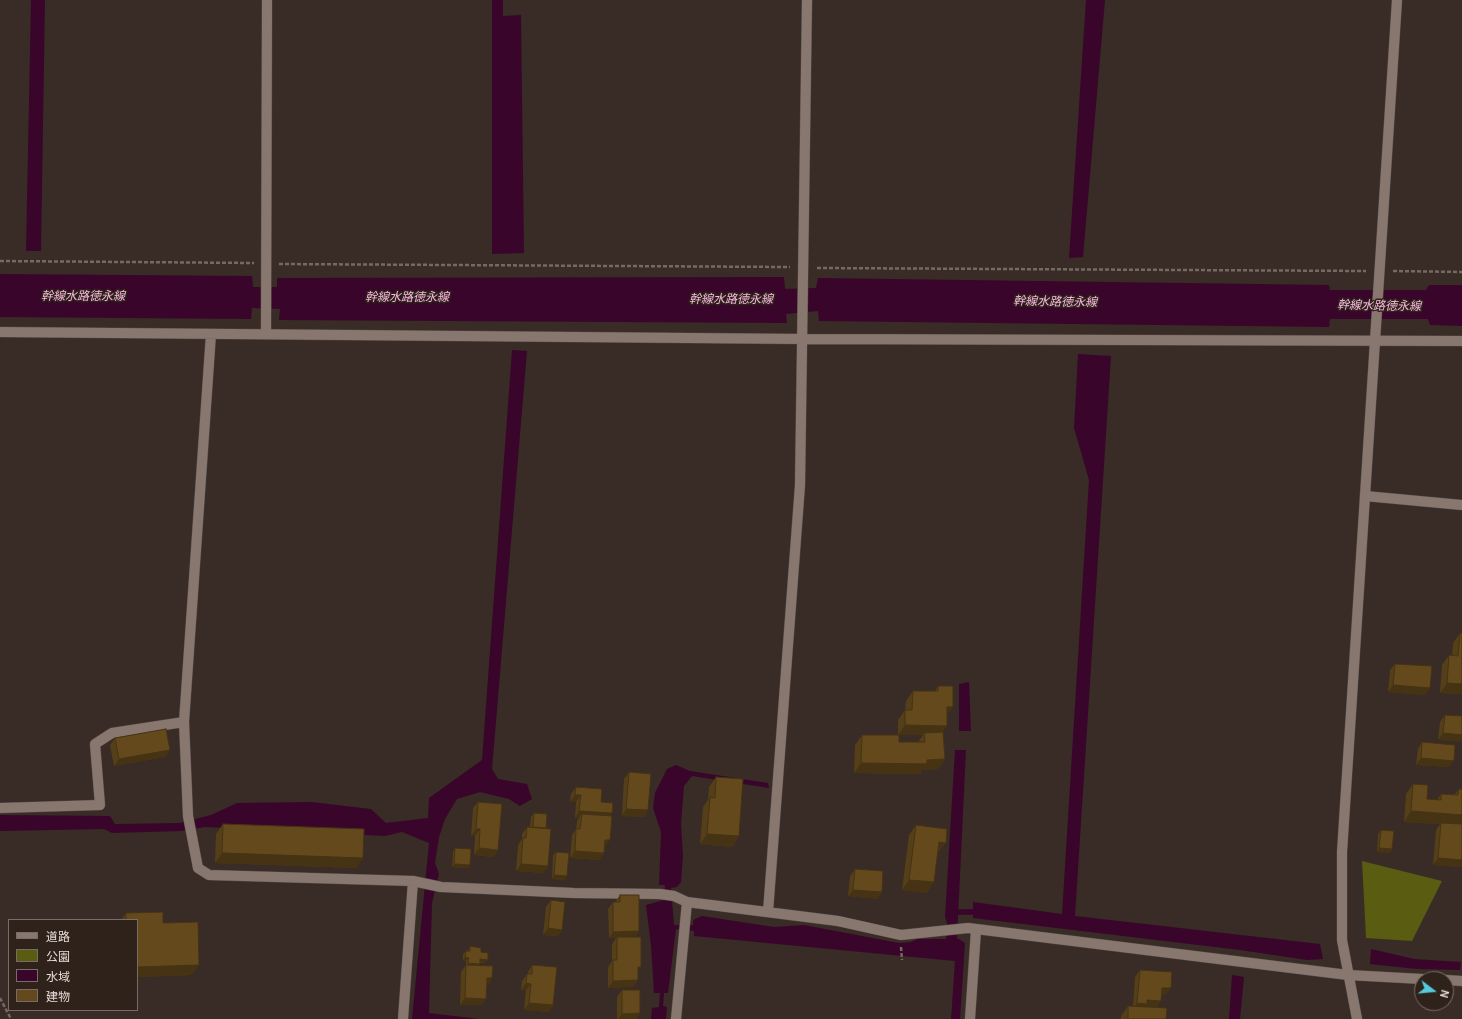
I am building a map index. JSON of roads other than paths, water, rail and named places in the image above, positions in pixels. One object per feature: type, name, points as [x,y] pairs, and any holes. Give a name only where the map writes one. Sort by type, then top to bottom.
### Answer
[{"type":"street","points":[[266,334],[267,0]]},
{"type":"street","points":[[768,912],[800,485],[807,0]]},
{"type":"street","points":[[1357,1019],[1342,940],[1342,852],[1397,0]]},
{"type":"street","points":[[0,332],[1462,341]]},
{"type":"street","points":[[211,334],[184,722],[188,816],[198,868],[208,876],[413,881],[441,887],[574,893],[660,894],[674,896],[688,902],[838,921],[901,935],[952,930],[976,930],[1348,975],[1414,979]]},
{"type":"street","points":[[1365,496],[1462,505]]},
{"type":"street","points":[[0,808],[100,805],[95,744],[112,733],[184,722]]},
{"type":"street","points":[[403,1019],[413,881]]},
{"type":"street","points":[[676,1019],[685,917],[688,902]]},
{"type":"street","points":[[970,1019],[976,930]]},
{"type":"water","points":[[31,0],[45,0],[41,251],[26,251]]},
{"type":"water","points":[[492,0],[503,0],[503,16],[521,15],[524,253],[492,254]]},
{"type":"water","points":[[1086,0],[1105,0],[1083,257],[1069,258]]},
{"type":"water","name":"幹線水路徳永線","points":[[0,274],[252,276],[253,287],[277,287],[277,278],[784,277],[785,289],[816,288],[818,278],[1329,285],[1330,290],[1426,290],[1429,285],[1462,285],[1462,326],[1430,325],[1428,319],[1330,319],[1329,327],[819,321],[818,311],[786,314],[787,323],[279,320],[280,309],[252,308],[251,319],[0,317]]},
{"type":"water","points":[[512,350],[527,351],[492,769],[498,779],[527,784],[532,799],[520,806],[509,799],[480,792],[457,799],[445,819],[439,837],[435,863],[439,874],[432,903],[429,1013],[479,1019],[412,1019],[429,843],[402,832],[385,836],[205,827],[181,831],[112,833],[104,829],[0,831],[0,815],[110,816],[115,824],[180,823],[211,815],[237,803],[311,802],[371,809],[386,823],[428,818],[429,798],[482,760]]},
{"type":"water","points":[[1078,354],[1111,356],[1075,916],[1320,944],[1323,959],[1307,960],[1240,950],[973,918],[973,902],[1062,914],[1089,480],[1074,428]]},
{"type":"water","points":[[969,682],[971,731],[959,731],[959,684]]},
{"type":"water","points":[[955,750],[966,750],[957,938],[965,943],[960,1019],[951,1019],[955,961],[694,936],[694,931],[676,929],[668,993],[664,993],[663,1006],[667,1007],[666,1019],[651,1019],[652,1008],[659,1007],[660,993],[654,993],[651,945],[646,905],[664,900],[665,885],[659,885],[661,832],[653,808],[655,793],[667,769],[676,765],[690,771],[768,783],[769,788],[692,776],[684,786],[681,824],[683,856],[681,882],[677,887],[671,888],[674,925],[693,925],[693,920],[702,916],[774,927],[804,925],[899,943],[911,942],[917,939],[946,939],[948,926],[945,917]]},
{"type":"water","points":[[1371,949],[1414,959],[1461,962],[1460,970],[1417,969],[1370,964]]},
{"type":"water","points":[[1232,975],[1244,977],[1240,1019],[1229,1019]]},
{"type":"waterway","points":[[953,912],[980,912]]}]
